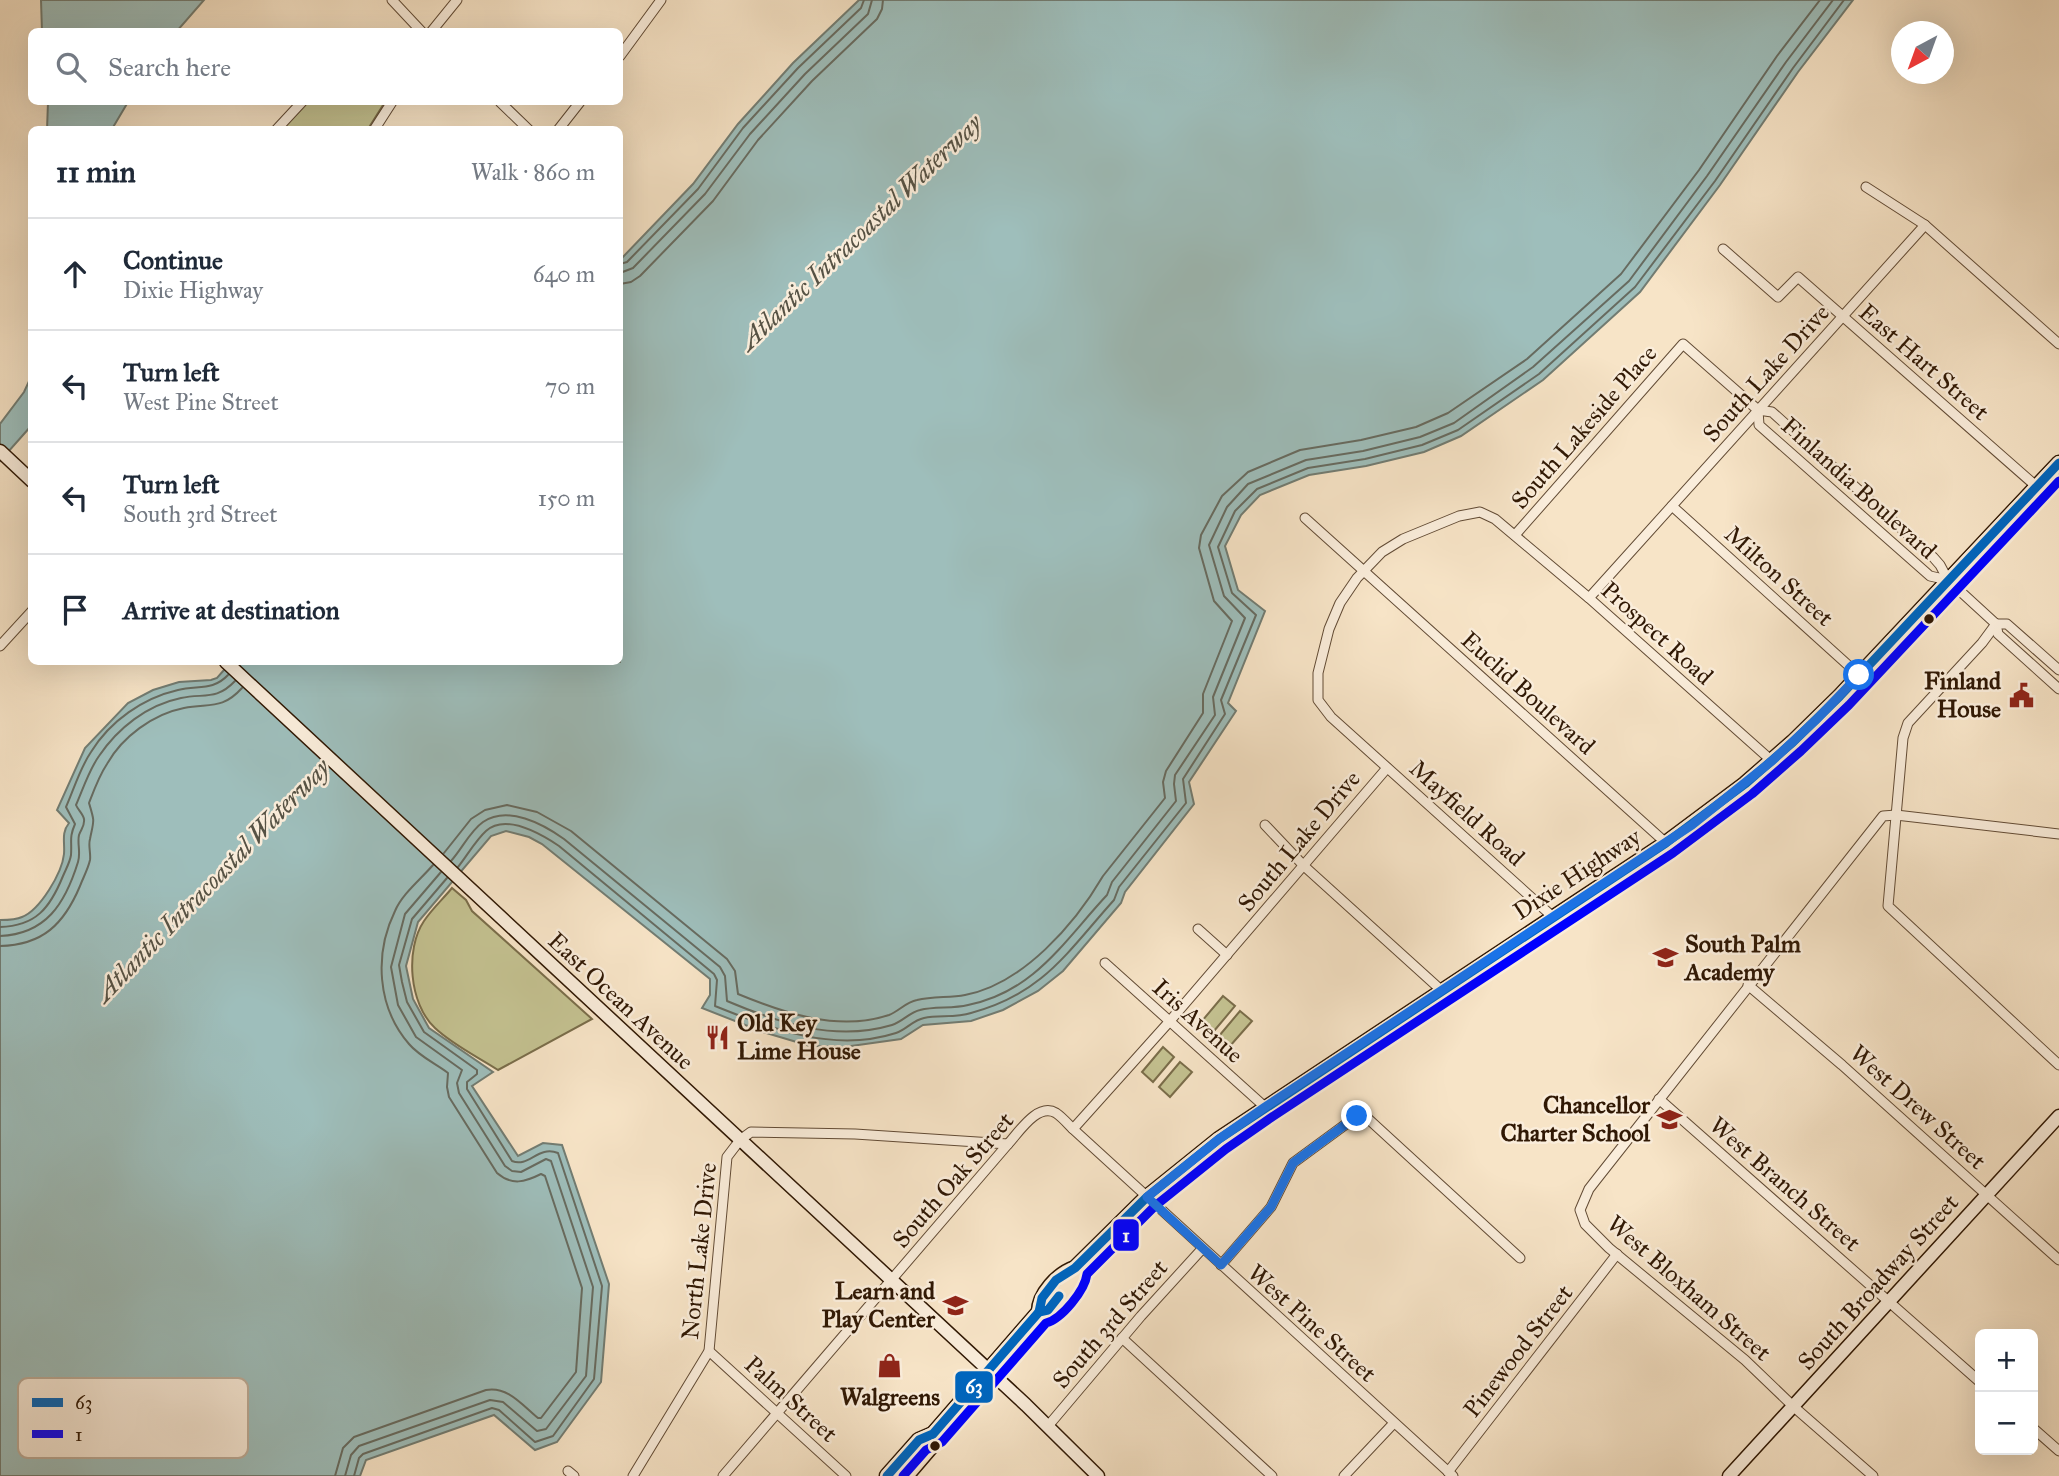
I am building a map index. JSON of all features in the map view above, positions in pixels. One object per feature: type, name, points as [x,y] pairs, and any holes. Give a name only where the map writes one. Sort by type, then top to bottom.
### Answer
[{"type":"main road","points":[[0,451],[28,477]]},
{"type":"main road","name":"Dixie Highway","points":[[887,1476],[919,1440],[933,1434],[1038,1312],[1048,1310],[1074,1280],[1075,1268],[1147,1197],[1219,1139],[1265,1107],[1666,843],[1772,761],[1817,719],[2059,463]]},
{"type":"main road","name":"East Ocean Avenue","points":[[229,665],[989,1370],[1098,1476]]},
{"type":"main road","name":"South Broadway Street","points":[[1729,1476],[2059,1116]]},
{"type":"main road","name":"Dixie Highway","points":[[906,1476],[930,1448],[933,1434]]},
{"type":"street","points":[[392,0],[418,28]]},
{"type":"street","points":[[434,28],[457,0]]},
{"type":"street","points":[[623,51],[661,0]]},
{"type":"street","points":[[280,126],[299,105]]},
{"type":"street","points":[[377,126],[390,105]]},
{"type":"street","points":[[503,105],[525,126]]},
{"type":"street","points":[[561,126],[578,105]]},
{"type":"street","points":[[1866,187],[1925,225],[2059,344]]},
{"type":"street","name":"South Lake Drive","points":[[1589,598],[1925,225]]},
{"type":"street","name":"East Hart Street","points":[[1723,249],[1778,297],[1798,277],[2037,487]]},
{"type":"street","name":"Finlandia Boulevard","points":[[1683,344],[1758,410],[1772,412],[1852,484],[1940,565],[1948,580],[1996,624],[1998,634],[2059,689]]},
{"type":"street","name":"South Lakeside Place","points":[[1515,535],[1683,344]]},
{"type":"street","name":"Finlandia Boulevard","points":[[1758,410],[1759,425],[1930,576],[1948,580]]},
{"type":"street","name":"Milton Street","points":[[1672,506],[1859,675]]},
{"type":"street","name":"South Lake Drive","points":[[1073,1129],[1170,1022],[1387,768],[1331,717],[1318,700],[1318,673],[1329,629],[1340,603],[1382,552],[1404,539],[1459,516],[1480,512],[1495,519],[1515,535]]},
{"type":"street","name":"Euclid Boulevard","points":[[1305,518],[1666,843]]},
{"type":"street","name":"Prospect Road","points":[[1515,535],[1772,761]]},
{"type":"street","points":[[0,646],[28,615]]},
{"type":"street","points":[[1996,624],[1982,643],[1908,723],[1903,738],[1888,906],[2059,1065]]},
{"type":"street","name":"Finlandia Boulevard","points":[[1996,624],[2007,624],[2059,670]]},
{"type":"street","name":"Mayfield Road","points":[[1387,768],[1553,917]]},
{"type":"street","points":[[1659,1099],[1748,985],[1756,980],[1883,816],[1896,815],[2059,834]]},
{"type":"street","points":[[1265,825],[1304,866],[1441,990]]},
{"type":"street","points":[[1198,929],[1227,955]]},
{"type":"street","name":"Iris Avenue","points":[[1105,963],[1265,1107]]},
{"type":"street","name":"West Drew Street","points":[[1748,985],[1763,995],[2059,1260]]},
{"type":"street","name":"West Bloxham Street","points":[[1659,1099],[1589,1189],[1580,1210],[1586,1224],[1617,1254],[1745,1360],[1873,1476]]},
{"type":"street","name":"West Branch Street","points":[[1659,1099],[1975,1378]]},
{"type":"street","name":"South Oak Street","points":[[723,1476],[1036,1114],[1047,1110],[1055,1112],[1073,1129]]},
{"type":"street","points":[[1221,1265],[1271,1207],[1293,1163],[1357,1116],[1364,1115],[1520,1258]]},
{"type":"street","name":"West Pine Street","points":[[1073,1129],[1450,1474]]},
{"type":"street","points":[[740,1140],[751,1132],[855,1134],[1008,1144]]},
{"type":"street","name":"North Lake Drive","points":[[633,1476],[709,1351],[727,1157],[740,1140]]},
{"type":"street","name":"South 3rd Street","points":[[1048,1426],[1202,1249]]},
{"type":"street","name":"Pinewood Street","points":[[1450,1474],[1617,1254]]},
{"type":"street","points":[[1122,1338],[1272,1476]]},
{"type":"street","name":"Palm Street","points":[[709,1351],[846,1476]]},
{"type":"street","points":[[1344,1476],[1394,1424]]},
{"type":"street","points":[[2038,1432],[2059,1451]]},
{"type":"shaded area","points":[[305,105],[383,105],[370,126],[284,126]]},
{"type":"shaded area","points":[[452,888],[466,900],[472,911],[592,1019],[498,1070],[435,1028],[426,1018],[415,991],[412,961],[414,946],[424,921]]},
{"type":"shaded area","points":[[1223,996],[1235,1006],[1214,1031],[1202,1021]]},
{"type":"shaded area","points":[[1240,1011],[1252,1021],[1230,1046],[1219,1036]]},
{"type":"shaded area","points":[[1163,1047],[1174,1057],[1153,1082],[1142,1072]]},
{"type":"shaded area","points":[[1180,1062],[1192,1072],[1170,1097],[1159,1087]]},
{"type":"water","points":[[41,0],[204,0],[180,28],[42,28]]},
{"type":"water","name":"Atlantic Intracoastal Waterway","points":[[859,0],[1853,0],[1640,292],[1543,380],[1461,436],[1424,452],[1366,466],[1309,475],[1260,495],[1241,515],[1225,546],[1238,590],[1265,611],[1228,703],[1236,711],[1189,782],[1194,804],[1125,892],[1121,903],[1063,971],[1038,991],[1003,1010],[971,1021],[923,1025],[901,1039],[844,1047],[810,1046],[763,1032],[702,1008],[710,995],[710,979],[542,844],[529,837],[506,831],[491,836],[418,922],[406,966],[413,999],[429,1028],[493,1072],[472,1086],[518,1156],[543,1143],[562,1145],[609,1284],[601,1382],[557,1442],[535,1450],[494,1415],[366,1460],[360,1476],[0,1476],[0,920],[17,919],[29,913],[43,899],[55,880],[64,854],[64,834],[69,823],[57,810],[85,748],[128,703],[153,690],[179,682],[217,678],[228,665],[623,665],[623,257],[693,184],[738,124],[793,63]]},
{"type":"water","points":[[48,105],[126,105],[114,126],[47,126]]},
{"type":"water","points":[[28,383],[28,429],[0,461],[0,424]]},
{"type":"transit line","name":"63","points":[[1039,1312],[1042,1298],[1056,1280],[1075,1268],[1147,1197],[1219,1139],[1666,843],[1745,784],[1840,696],[2059,463]]},
{"type":"transit line","name":"1","points":[[903,1476],[926,1450],[942,1442],[1046,1323],[1059,1316],[1072,1303],[1087,1274],[1155,1206],[1226,1149],[1272,1117],[1673,853],[1752,794],[1849,705],[2059,481]]},
{"type":"transit line","name":"63","points":[[887,1476],[919,1440],[933,1434],[1039,1312],[1048,1310],[1059,1296]]},
{"type":"place","name":"Finland House","points":[[2021,695]]},
{"type":"place","name":"South Palm Academy","points":[[1665,958]]},
{"type":"place","name":"Old Key Lime House","points":[[717,1037]]},
{"type":"place","name":"Chancellor Charter School","points":[[1670,1119]]},
{"type":"place","name":"Learn and Play Center","points":[[955,1305]]},
{"type":"place","name":"Walgreens","points":[[890,1366]]},
{"type":"route","points":[[1357,1116],[1293,1163],[1275,1202],[1221,1265],[1147,1197],[1219,1139],[1265,1107],[1692,825],[1772,761],[1859,675]]}]
